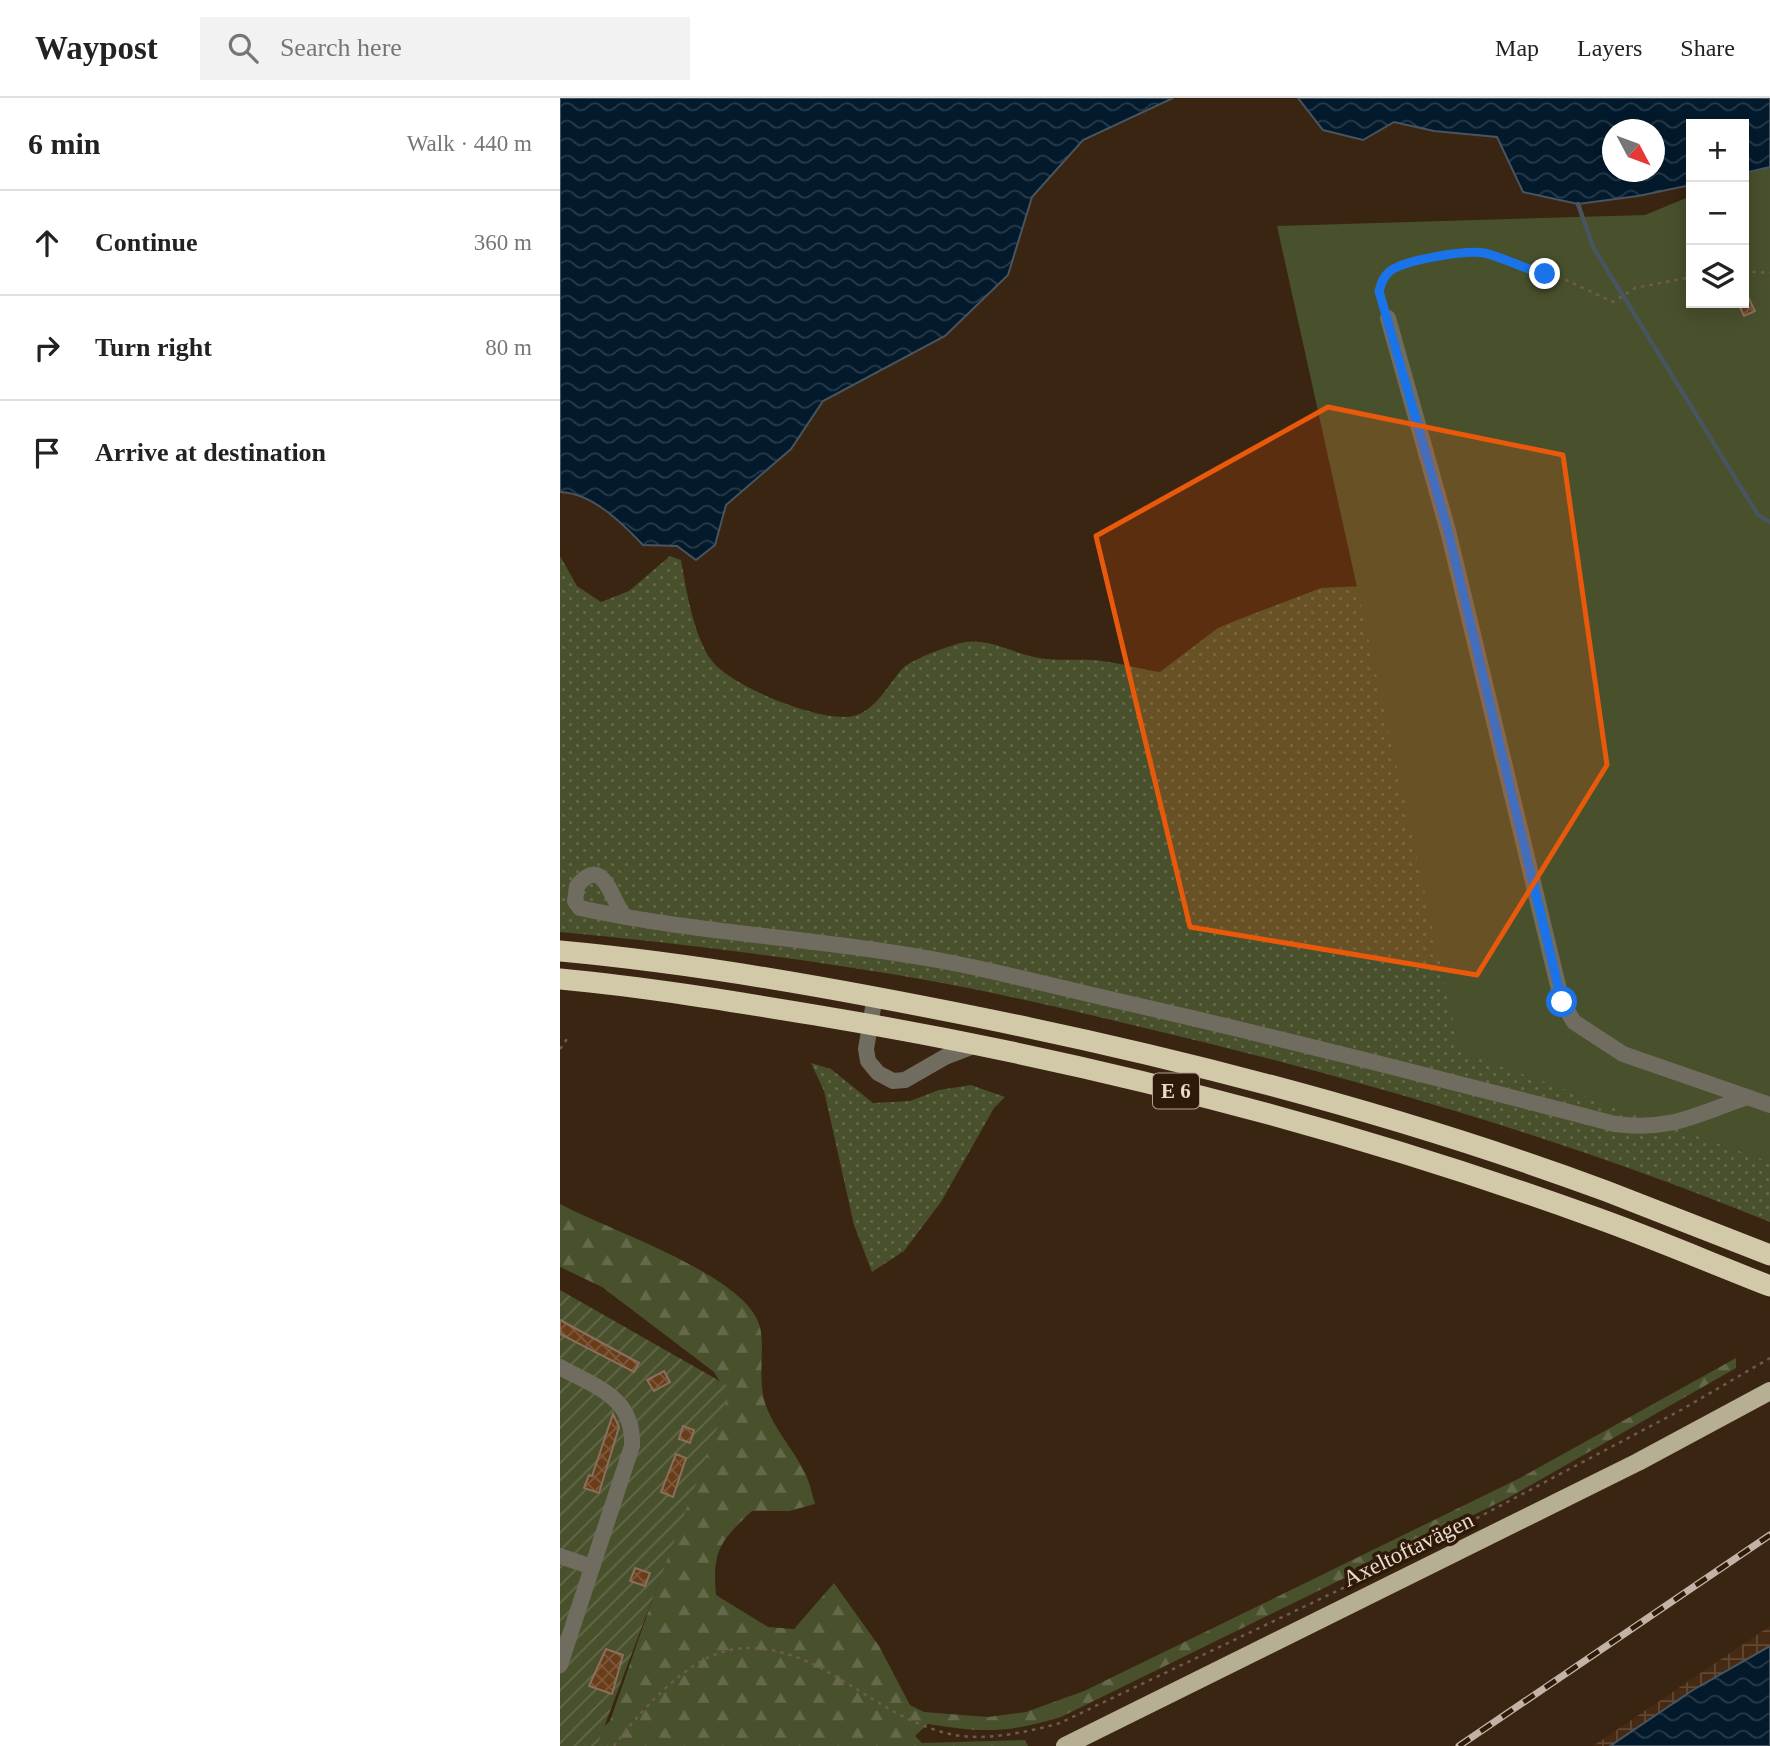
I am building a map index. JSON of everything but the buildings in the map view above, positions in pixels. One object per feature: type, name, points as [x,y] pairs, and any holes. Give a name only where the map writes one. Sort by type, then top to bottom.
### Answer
[{"type":"highway","name":"E 6","points":[[560,951],[734,973],[876,996],[1074,1037],[1261,1084],[1362,1113],[1604,1190],[1770,1255]]},
{"type":"highway","name":"E 6","points":[[560,979],[726,1000],[870,1024],[976,1045],[1250,1109],[1415,1157],[1594,1217],[1770,1286]]},
{"type":"main road","name":"Axeltoftavägen","points":[[1065,1746],[1638,1462],[1770,1391]]},
{"type":"street","points":[[1388,318],[1448,531],[1562,1002],[1574,1022],[1623,1054],[1770,1105]]},
{"type":"street","points":[[624,915],[873,948],[946,962],[1308,1044],[1615,1124],[1661,1126],[1687,1121],[1745,1098]]},
{"type":"street","points":[[876,996],[866,1049],[868,1061],[878,1073],[893,1081],[905,1080],[945,1057],[976,1045]]},
{"type":"street","points":[[560,1367],[621,1402],[633,1425],[632,1446],[560,1665]]},
{"type":"street","points":[[560,1556],[592,1567]]},
{"type":"path","points":[[1388,318],[1379,291],[1390,270],[1404,264],[1465,253],[1484,253],[1520,269],[1566,280],[1613,302],[1635,288],[1686,278]]},
{"type":"path","points":[[1749,271],[1770,273]]},
{"type":"path","points":[[560,1049],[569,1036]]},
{"type":"path","points":[[614,1746],[638,1715],[668,1686],[726,1651],[759,1649],[789,1654],[825,1670],[916,1723],[952,1735],[1020,1734],[1060,1723],[1360,1580],[1681,1410],[1770,1358]]},
{"type":"highlighted area","points":[[1328,407],[1563,455],[1607,765],[1477,975],[1190,927],[1096,536]]},
{"type":"shaded area","points":[[1770,1626],[1770,1746],[1593,1746]]},
{"type":"green space","points":[[1770,164],[1770,1162],[1460,1052],[1277,226],[1645,215],[1686,198],[1686,308],[1749,308],[1749,172]]},
{"type":"green space","points":[[560,556],[577,586],[601,602],[629,591],[670,556],[681,560],[696,627],[712,661],[738,682],[757,692],[800,709],[839,717],[853,716],[868,709],[908,664],[960,643],[985,643],[1039,658],[1100,661],[1160,672],[1218,628],[1321,588],[1363,586],[1770,1113],[1770,1222],[1560,1144],[1419,1100],[1276,1060],[1116,1021],[897,975],[744,952],[560,932]]},
{"type":"green space","points":[[811,1063],[831,1069],[873,1103],[910,1101],[939,1090],[971,1085],[1005,1097],[994,1108],[941,1202],[904,1251],[872,1272],[854,1225],[824,1091]]},
{"type":"green space","points":[[560,1204],[701,1271],[728,1288],[748,1306],[759,1324],[765,1403],[805,1473],[815,1504],[789,1511],[752,1511],[725,1539],[720,1548],[715,1568],[716,1595],[768,1627],[794,1629],[834,1583],[879,1646],[910,1705],[924,1712],[988,1717],[1026,1712],[1084,1691],[1520,1478],[1736,1358],[1736,1368],[1508,1498],[1061,1717],[995,1730],[928,1724],[915,1736],[922,1743],[1025,1740],[1028,1746],[569,1746],[587,1741],[610,1721],[676,1532],[722,1385],[714,1372],[602,1287],[560,1267]]},
{"type":"green space","points":[[560,1290],[732,1388],[597,1746],[560,1746]]},
{"type":"water","points":[[560,98],[1173,98],[1083,140],[1032,197],[1008,275],[945,336],[823,401],[791,449],[726,505],[715,545],[696,560],[677,546],[643,545],[616,518],[595,503],[583,497],[560,492]]},
{"type":"water","points":[[1298,98],[1770,98],[1770,167],[1749,172],[1749,119],[1686,119],[1686,186],[1578,204],[1523,192],[1497,137],[1434,131],[1394,122],[1363,140],[1323,130]]},
{"type":"water","points":[[1770,1646],[1770,1746],[1610,1746],[1693,1690]]},
{"type":"waterway","points":[[1578,204],[1593,247],[1758,515],[1770,522]]},
{"type":"railway","points":[[1459,1746],[1770,1535]]},
{"type":"route","points":[[1545,274],[1520,269],[1484,253],[1465,253],[1404,264],[1390,270],[1383,278],[1379,291],[1448,531],[1562,1002]]}]
